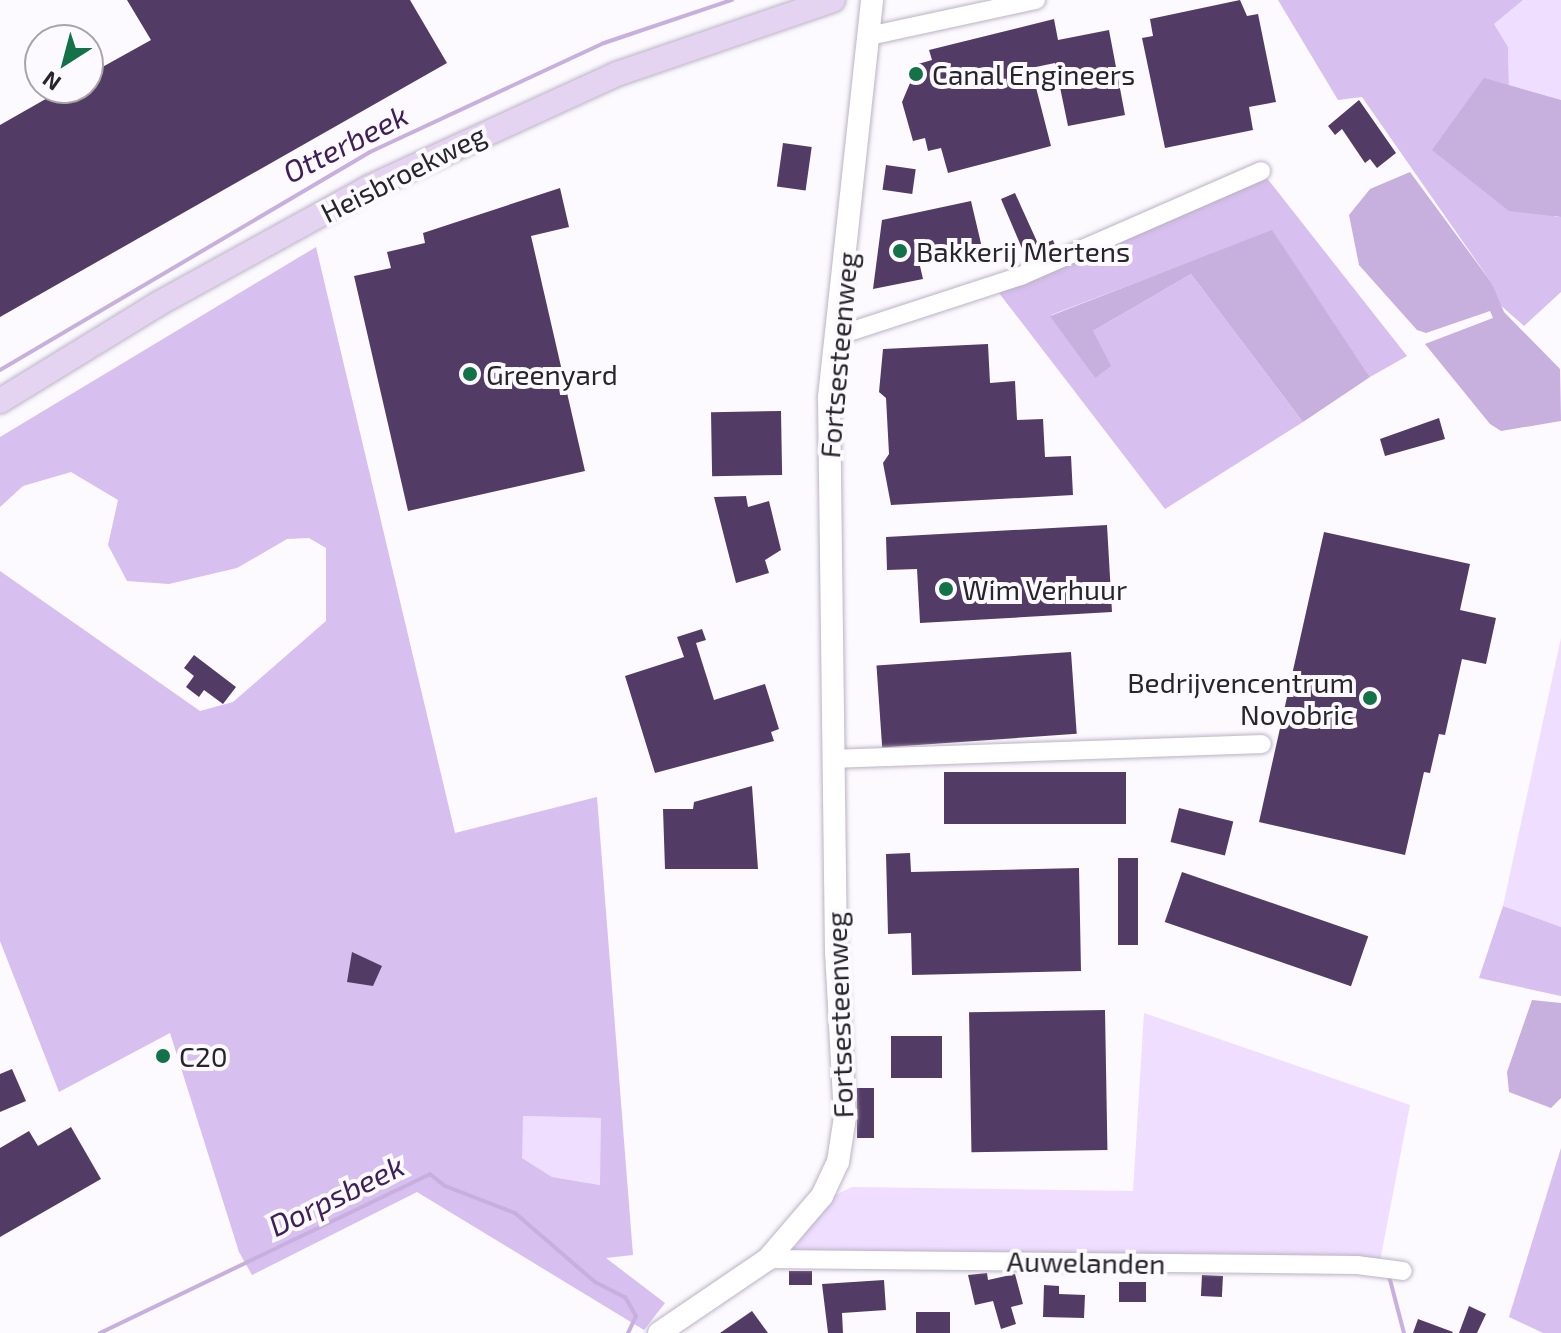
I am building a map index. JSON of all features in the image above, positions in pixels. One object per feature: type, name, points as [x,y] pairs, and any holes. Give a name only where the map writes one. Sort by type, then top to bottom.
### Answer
[{"type":"main road","name":"Heisbroekweg","points":[[0,401],[158,304],[368,188],[617,74],[833,0]]},
{"type":"street","name":"Fortsesteenweg","points":[[659,1333],[768,1259],[822,1196],[838,1162],[845,1117],[832,759],[829,397],[872,0]]},
{"type":"street","points":[[869,36],[1036,0]]},
{"type":"street","points":[[837,336],[1021,276],[1261,171]]},
{"type":"street","points":[[832,759],[1262,744]]},
{"type":"street","name":"Auwelanden","points":[[768,1259],[1357,1265],[1403,1271]]},
{"type":"shaded area","points":[[1278,0],[1523,0],[1494,24],[1508,47],[1509,89],[1555,217],[1561,217],[1561,292],[1524,326],[1498,303],[1491,282],[1362,97],[1338,100]]},
{"type":"shaded area","points":[[1523,0],[1561,0],[1561,100],[1509,89],[1508,47],[1494,24]]},
{"type":"shaded area","points":[[1484,78],[1561,100],[1561,217],[1509,211],[1432,150]]},
{"type":"shaded area","points":[[1410,172],[1491,282],[1504,312],[1560,369],[1561,421],[1501,431],[1490,424],[1425,344],[1493,318],[1490,311],[1426,333],[1417,330],[1359,265],[1349,215],[1370,189]]},
{"type":"shaded area","points":[[1266,177],[1407,356],[1370,377],[1272,231],[1051,315],[1095,378],[1093,331],[1191,274],[1303,422],[1165,509],[999,293]]},
{"type":"shaded area","points":[[1272,230],[1370,377],[1303,422],[1191,274],[1093,331],[1111,366],[1095,378],[1050,316]]},
{"type":"shaded area","points":[[316,247],[455,833],[597,797],[633,1255],[606,1258],[665,1303],[644,1330],[417,1192],[252,1275],[239,1252],[170,1033],[59,1092],[0,941],[0,571],[200,711],[233,702],[326,621],[326,548],[309,538],[287,539],[237,568],[169,584],[127,581],[108,545],[118,500],[71,472],[23,486],[0,507],[0,437]],"holes":[[[523,1116],[601,1118],[600,1185],[552,1177],[522,1158]]]},
{"type":"shaded area","points":[[1561,638],[1561,927],[1503,906]]},
{"type":"shaded area","points":[[1503,906],[1561,927],[1561,996],[1479,978]]},
{"type":"shaded area","points":[[1532,1000],[1561,1003],[1561,1098],[1551,1108],[1509,1092],[1507,1072]]},
{"type":"shaded area","points":[[1144,1013],[1410,1105],[1380,1261],[791,1253],[831,1197],[852,1187],[1133,1191]]},
{"type":"shaded area","points":[[522,1116],[601,1118],[601,1185],[552,1177],[522,1158]]},
{"type":"shaded area","points":[[1561,1148],[1561,1333],[1543,1333],[1509,1317]]},
{"type":"building","points":[[127,0],[410,0],[447,63],[0,317],[0,125],[37,104],[104,104],[104,66],[151,40]]},
{"type":"building","points":[[1240,0],[1247,16],[1258,14],[1276,102],[1249,107],[1253,130],[1165,148],[1142,38],[1153,36],[1150,19]]},
{"type":"building","points":[[1054,19],[1058,40],[1109,30],[1125,115],[1068,126],[1055,63],[1031,68],[1051,146],[948,173],[941,148],[928,151],[925,138],[913,141],[902,102],[913,76],[911,66],[932,60],[929,50]]},
{"type":"building","points":[[1359,100],[1396,153],[1377,168],[1370,159],[1365,163],[1342,129],[1335,135],[1328,126]]},
{"type":"building","points":[[783,143],[812,147],[806,191],[777,187]]},
{"type":"building","points":[[886,165],[916,169],[912,194],[883,190]]},
{"type":"building","name":"Greenyard","points":[[560,188],[569,227],[531,236],[585,471],[408,511],[354,276],[391,268],[387,252],[425,243],[423,233]]},
{"type":"building","points":[[1015,193],[1039,246],[1053,240],[1056,248],[1027,260],[1001,199]]},
{"type":"building","points":[[971,201],[983,252],[920,266],[923,279],[873,289],[882,220]]},
{"type":"building","points":[[988,344],[990,383],[1015,381],[1017,420],[1043,419],[1045,457],[1071,456],[1073,495],[891,505],[883,463],[889,454],[886,398],[879,392],[883,349]]},
{"type":"building","points":[[781,411],[782,475],[712,476],[711,412]]},
{"type":"building","points":[[1439,418],[1445,439],[1385,456],[1380,439]]},
{"type":"building","points":[[746,496],[748,507],[769,501],[781,550],[765,560],[769,573],[736,583],[714,497]]},
{"type":"building","points":[[1107,525],[1112,612],[920,623],[917,569],[887,570],[886,537]]},
{"type":"building","name":"Bedrijvencentrum Novobric","points":[[1324,532],[1470,564],[1460,610],[1496,618],[1486,664],[1462,659],[1445,735],[1439,734],[1430,773],[1424,772],[1405,855],[1259,822]]},
{"type":"building","points":[[702,629],[706,640],[696,643],[714,700],[765,684],[779,729],[771,732],[774,741],[655,773],[625,676],[684,657],[677,637]]},
{"type":"building","points":[[1071,652],[1077,734],[882,747],[876,666]]},
{"type":"building","points":[[194,655],[236,687],[223,704],[204,690],[199,697],[186,687],[194,676],[184,668]]},
{"type":"building","points":[[944,772],[1126,772],[1126,824],[944,824]]},
{"type":"building","points":[[752,786],[758,869],[665,869],[663,809],[693,809],[694,802]]},
{"type":"building","points":[[1179,808],[1233,822],[1225,856],[1171,842]]},
{"type":"building","points":[[910,853],[911,872],[1079,868],[1081,971],[912,975],[911,933],[888,934],[886,854]]},
{"type":"building","points":[[1118,858],[1138,858],[1138,945],[1118,945]]},
{"type":"building","points":[[1182,872],[1368,936],[1351,986],[1165,922]]},
{"type":"building","points":[[352,952],[382,966],[373,986],[347,982]]},
{"type":"building","points":[[1105,1010],[1107,1150],[971,1152],[969,1012]]},
{"type":"building","points":[[891,1036],[942,1036],[942,1078],[891,1078]]},
{"type":"building","points":[[12,1069],[26,1101],[0,1112],[0,1074]]},
{"type":"building","points":[[857,1088],[874,1088],[874,1138],[857,1138]]},
{"type":"building","points":[[71,1127],[101,1179],[0,1237],[0,1148],[29,1131],[38,1146]]},
{"type":"building","points":[[789,1271],[812,1271],[812,1285],[789,1285]]},
{"type":"building","points":[[987,1273],[988,1280],[1015,1274],[1023,1304],[1011,1307],[1016,1324],[1001,1329],[993,1301],[975,1305],[968,1275]]},
{"type":"building","points":[[1202,1275],[1223,1276],[1222,1297],[1201,1296]]},
{"type":"building","points":[[884,1280],[886,1310],[842,1313],[843,1333],[828,1333],[822,1284]]},
{"type":"building","points":[[1119,1282],[1146,1282],[1146,1302],[1119,1302]]},
{"type":"building","points":[[1044,1285],[1059,1286],[1059,1294],[1085,1295],[1084,1318],[1043,1317]]},
{"type":"building","points":[[1469,1306],[1486,1314],[1477,1333],[1459,1333]]},
{"type":"building","points":[[752,1311],[768,1333],[720,1333]]},
{"type":"building","points":[[916,1312],[950,1312],[950,1333],[916,1333]]},
{"type":"building","points":[[1418,1319],[1453,1332],[1413,1333]]},
{"type":"waterway","name":"Otterbeek","points":[[0,370],[370,152],[604,43],[732,0]]},
{"type":"waterway","name":"Dorpsbeek","points":[[100,1333],[430,1174],[445,1186],[515,1213],[595,1282],[625,1297],[636,1316],[628,1333]]},
{"type":"waterway","points":[[1389,1276],[1404,1333]]},
{"type":"place","name":"Canal Engineers","points":[[916,74]]},
{"type":"place","name":"Bakkerij Mertens","points":[[900,251]]},
{"type":"place","name":"Greenyard","points":[[470,374]]},
{"type":"place","name":"Wim Verhuur","points":[[946,589]]},
{"type":"place","name":"Bedrijvencentrum Novobric","points":[[1370,698]]},
{"type":"place","name":"C20","points":[[163,1056]]}]
